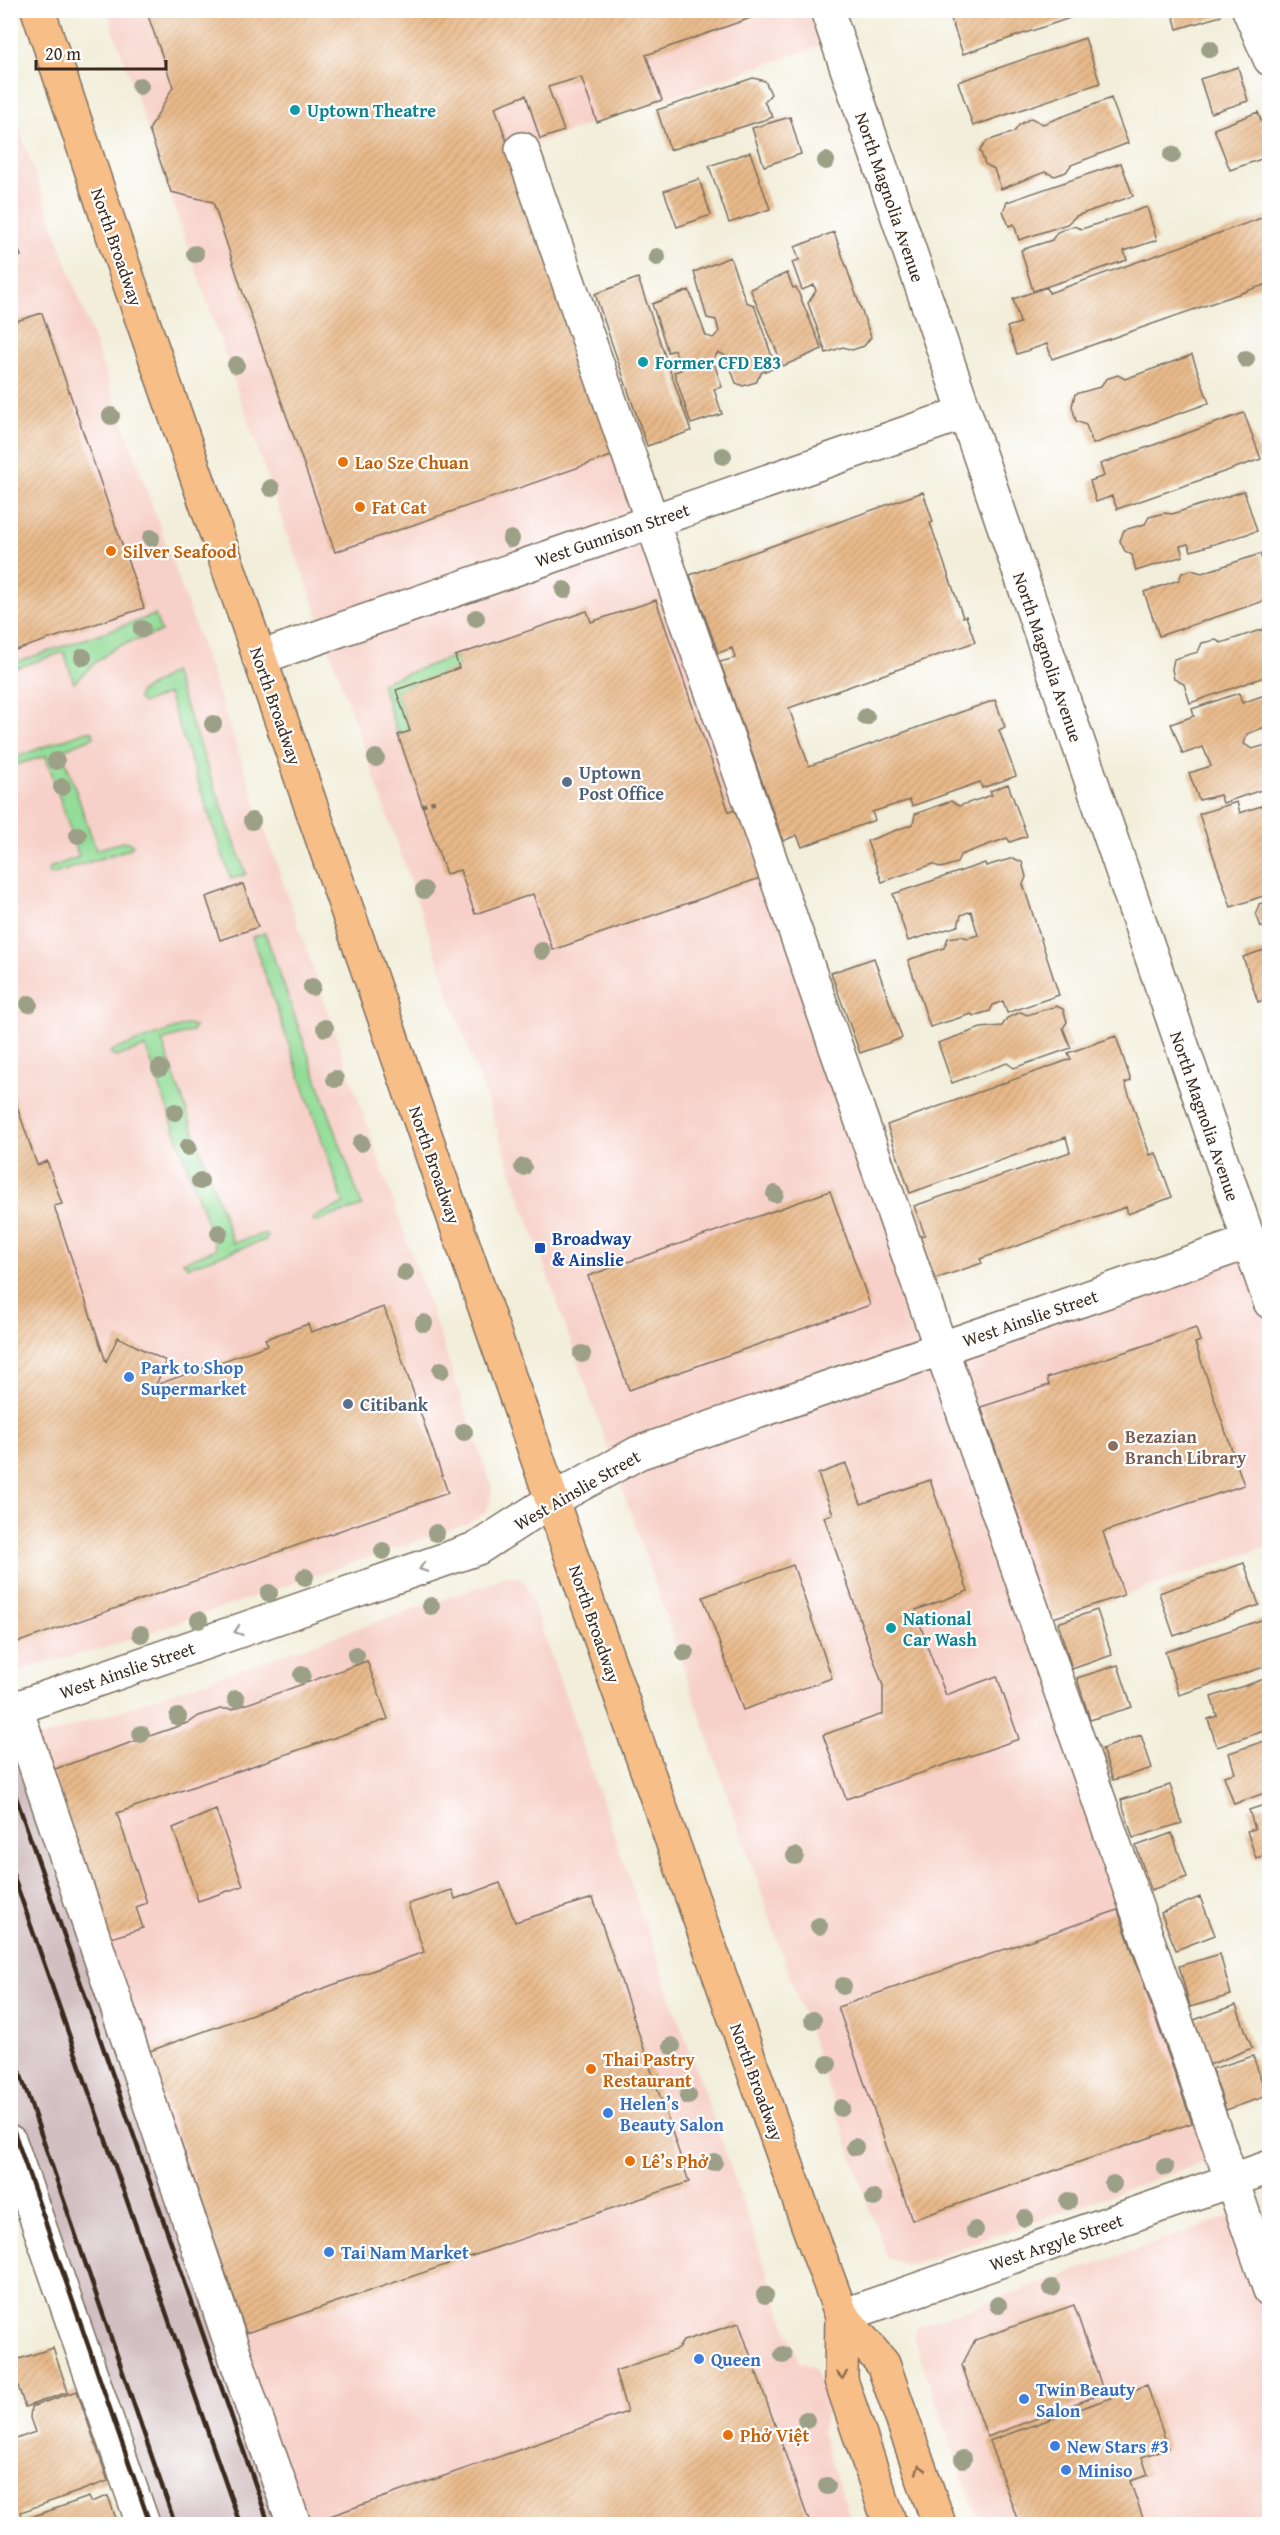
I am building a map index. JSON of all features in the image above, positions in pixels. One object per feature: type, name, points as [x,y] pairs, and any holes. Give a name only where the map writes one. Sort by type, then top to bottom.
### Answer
[{"type":"main road","name":"North Broadway","points":[[38,10],[259,658],[713,1961],[842,2316],[883,2364],[939,2524]]},
{"type":"main road","name":"North Broadway","points":[[842,2316],[841,2380],[890,2524]]},
{"type":"street","name":"North Magnolia Avenue","points":[[826,10],[1269,1302]]},
{"type":"street","points":[[1249,10],[1269,59]]},
{"type":"street","points":[[522,149],[1269,2290]]},
{"type":"street","name":"West Gunnison Street","points":[[259,658],[964,412]]},
{"type":"street","name":"West Ainslie Street","points":[[13,1709],[478,1548],[552,1500],[638,1453],[942,1350],[1249,1242]]},
{"type":"street","points":[[13,1709],[294,2524]]},
{"type":"street","points":[[10,2142],[143,2524]]},
{"type":"street","name":"West Argyle Street","points":[[842,2316],[1269,2167]]},
{"type":"path","points":[[422,806],[435,801]]},
{"type":"shaded area","points":[[107,11],[827,11],[837,40],[515,150],[947,1351],[1245,1252],[1269,1323],[1269,1546],[1044,1623],[1223,2156],[919,2262],[904,2265],[886,2256],[634,1523],[305,579],[286,532]]},
{"type":"shaded area","points":[[10,103],[187,603],[492,1487],[491,1501],[484,1514],[469,1523],[104,1648],[11,1672]]},
{"type":"shaded area","points":[[507,1575],[520,1578],[526,1584],[798,2360],[815,2368],[828,2410],[821,2431],[852,2524],[294,2524],[28,1742],[490,1583]]},
{"type":"shaded area","points":[[28,1742],[294,2524],[143,2524],[11,2141],[10,1748]]},
{"type":"shaded area","points":[[1242,2212],[1269,2290],[1269,2524],[979,2524],[913,2336],[917,2327]]},
{"type":"green space","points":[[155,615],[161,632],[118,646],[96,662],[74,683],[64,652],[11,670],[11,664]]},
{"type":"green space","points":[[455,656],[459,668],[396,690],[410,731],[398,735],[381,683]]},
{"type":"green space","points":[[173,672],[246,874],[231,879],[168,694],[143,703],[138,699],[139,693]]},
{"type":"green space","points":[[86,731],[93,732],[94,737],[62,750],[96,850],[125,841],[133,845],[129,849],[51,875],[48,873],[49,868],[79,857],[46,756],[12,766],[11,759]]},
{"type":"green space","points":[[265,933],[362,1206],[315,1222],[313,1220],[316,1216],[344,1204],[252,937]]},
{"type":"green space","points":[[188,1024],[195,1027],[192,1031],[162,1041],[233,1243],[263,1234],[268,1236],[265,1240],[188,1267],[183,1262],[216,1249],[146,1047],[115,1057],[110,1054],[111,1051]]},
{"type":"building","points":[[146,10],[758,10],[759,15],[646,55],[662,100],[597,122],[581,77],[548,87],[564,131],[540,139],[526,95],[495,107],[614,455],[335,552],[213,202],[171,192],[149,130],[173,87]]},
{"type":"building","points":[[948,10],[1071,10],[1073,17],[963,54]]},
{"type":"building","points":[[1172,10],[1219,10],[1221,16],[1177,29]]},
{"type":"building","points":[[1085,38],[1100,83],[973,126],[958,82]]},
{"type":"building","points":[[1238,67],[1248,101],[1211,113],[1200,79]]},
{"type":"building","points":[[753,78],[765,81],[771,94],[764,102],[773,117],[670,150],[657,110]]},
{"type":"building","points":[[1111,98],[1128,143],[1071,165],[1066,172],[1055,176],[1045,172],[1001,189],[994,169],[985,164],[980,150],[987,141],[1014,132],[1019,125],[1031,118],[1043,124]]},
{"type":"building","points":[[1258,112],[1270,145],[1270,156],[1230,170],[1214,129]]},
{"type":"building","points":[[790,117],[801,154],[764,166],[752,128]]},
{"type":"building","points":[[750,152],[770,209],[729,223],[709,166]]},
{"type":"building","points":[[1121,163],[1133,196],[1076,216],[1067,224],[1019,240],[1014,224],[1009,226],[1003,211],[1007,202]]},
{"type":"building","points":[[699,179],[711,215],[677,227],[664,191]]},
{"type":"building","points":[[1147,207],[1157,240],[1124,251],[1127,260],[1033,291],[1021,250],[1052,240],[1057,232],[1073,226],[1082,229]]},
{"type":"building","points":[[1270,215],[1270,283],[1052,359],[1047,344],[1017,354],[1007,327],[1020,323],[1013,299],[1047,287],[1049,293]]},
{"type":"building","points":[[10,227],[21,256],[10,260]]},
{"type":"building","points":[[834,232],[871,337],[864,346],[852,350],[843,347],[826,353],[808,303],[816,291],[814,285],[802,290],[792,262],[799,260],[795,247]]},
{"type":"building","points":[[730,257],[746,302],[754,305],[776,368],[762,372],[756,382],[743,386],[736,383],[726,356],[718,352],[713,360],[722,387],[714,389],[722,414],[691,424],[674,372],[681,370],[675,350],[668,352],[652,304],[689,290],[706,336],[713,338],[719,332],[716,320],[707,318],[694,272]]},
{"type":"building","points":[[787,273],[793,288],[796,287],[822,349],[783,366],[750,289]]},
{"type":"building","name":"Former CFD E83","points":[[638,278],[691,431],[647,446],[595,294]]},
{"type":"building","points":[[42,313],[144,608],[10,652],[10,323]]},
{"type":"building","points":[[1192,355],[1209,403],[1093,444],[1086,425],[1076,421],[1072,406],[1075,394],[1100,387],[1106,379],[1118,375],[1125,379]]},
{"type":"building","points":[[1244,413],[1261,459],[1117,509],[1112,496],[1096,502],[1090,481],[1104,476],[1100,464]]},
{"type":"building","points":[[1244,491],[1257,531],[1191,551],[1188,544],[1180,546],[1183,556],[1136,571],[1132,555],[1125,551],[1120,541],[1124,530],[1145,524],[1149,517],[1165,513],[1172,514]]},
{"type":"building","points":[[923,492],[933,522],[930,523],[963,617],[966,616],[975,642],[789,708],[809,766],[995,700],[1005,727],[999,730],[1016,776],[982,788],[980,782],[912,806],[910,800],[872,812],[875,820],[802,847],[797,835],[783,841],[720,662],[735,658],[732,648],[718,653],[690,575]]},
{"type":"building","points":[[1260,554],[1270,581],[1270,599],[1159,636],[1144,592],[1179,580],[1182,573],[1191,570],[1202,573]]},
{"type":"building","name":"Uptown Post Office","points":[[656,600],[729,812],[740,808],[763,877],[553,950],[533,894],[475,914],[460,870],[446,874],[398,735],[410,731],[396,690],[459,668],[455,656],[587,611],[591,622]]},
{"type":"building","points":[[1270,627],[1270,675],[1190,703],[1184,684],[1174,679],[1172,669],[1174,659],[1198,652],[1202,643],[1216,640],[1221,643]]},
{"type":"building","points":[[1239,693],[1242,703],[1270,693],[1270,725],[1247,734],[1244,744],[1252,749],[1270,744],[1270,787],[1223,803],[1220,795],[1199,800],[1189,773],[1211,766],[1203,747],[1183,754],[1171,724],[1194,716],[1192,709]]},
{"type":"building","points":[[1008,784],[1027,836],[1010,842],[1007,838],[960,855],[957,863],[941,868],[933,864],[882,882],[867,841],[913,824],[915,814],[951,801],[959,806],[992,795],[990,791]]},
{"type":"building","points":[[1237,802],[1240,813],[1270,803],[1270,881],[1264,883],[1269,894],[1231,907],[1199,814]]},
{"type":"building","points":[[1013,858],[1022,862],[1026,877],[1023,884],[1059,995],[1007,1013],[1003,1001],[993,1005],[990,1011],[930,1027],[908,960],[944,948],[948,938],[961,936],[968,938],[978,935],[971,911],[961,915],[958,926],[908,941],[893,894],[985,863],[986,866]]},
{"type":"building","points":[[243,884],[258,927],[220,940],[206,897]]},
{"type":"building","points":[[1270,900],[1270,928],[1261,927],[1256,913],[1259,904]]},
{"type":"building","points":[[1264,950],[1267,957],[1270,956],[1270,998],[1258,1002],[1243,957]]},
{"type":"building","points":[[874,958],[902,1038],[860,1053],[831,973]]},
{"type":"building","points":[[1056,1006],[1063,1009],[1067,1022],[1063,1028],[1071,1048],[1014,1068],[1007,1063],[952,1083],[938,1043],[981,1028],[1002,1026],[1007,1018],[1021,1012],[1027,1015]]},
{"type":"building","points":[[1116,1036],[1131,1081],[1125,1083],[1150,1155],[1156,1153],[1172,1197],[1128,1214],[1126,1207],[980,1259],[982,1263],[935,1279],[920,1237],[925,1235],[914,1206],[1070,1152],[1066,1137],[910,1193],[887,1125],[1071,1059],[1068,1053]]},
{"type":"building","points":[[10,1086],[37,1165],[47,1161],[62,1204],[54,1206],[106,1362],[118,1337],[166,1361],[156,1385],[268,1345],[265,1339],[308,1324],[311,1332],[384,1307],[448,1493],[10,1645]]},
{"type":"building","points":[[830,1191],[870,1305],[629,1390],[588,1276]]},
{"type":"building","name":"Bezazian Branch Library","points":[[1196,1328],[1200,1341],[1195,1343],[1244,1485],[1103,1532],[1124,1595],[1053,1618],[981,1407],[1049,1385],[1047,1378]]},
{"type":"building","name":"National Car Wash","points":[[846,1464],[861,1504],[930,1480],[968,1591],[916,1610],[927,1646],[946,1695],[997,1676],[1019,1739],[846,1799],[823,1735],[883,1714],[883,1686],[824,1517],[833,1514],[818,1474]]},
{"type":"building","points":[[1244,1563],[1259,1605],[1174,1636],[1159,1593]]},
{"type":"building","points":[[793,1565],[832,1678],[743,1710],[703,1597]]},
{"type":"building","points":[[1097,1610],[1112,1655],[1072,1669],[1058,1623]]},
{"type":"building","points":[[1270,1617],[1270,1665],[1179,1695],[1165,1652]]},
{"type":"building","points":[[367,1661],[388,1719],[117,1813],[147,1903],[136,1907],[143,1928],[108,1939],[52,1770],[190,1722],[199,1716],[220,1709],[233,1709]]},
{"type":"building","points":[[1118,1665],[1132,1707],[1090,1720],[1077,1678]]},
{"type":"building","points":[[1270,1677],[1270,1729],[1217,1747],[1208,1719],[1217,1716],[1211,1697]]},
{"type":"building","points":[[1141,1735],[1152,1768],[1113,1780],[1102,1749]]},
{"type":"building","points":[[1270,1739],[1270,1791],[1234,1804],[1224,1776],[1235,1773],[1229,1753]]},
{"type":"building","points":[[1170,1785],[1182,1823],[1133,1838],[1121,1800]]},
{"type":"building","points":[[1270,1803],[1270,1854],[1256,1858],[1247,1831],[1255,1829],[1249,1810]]},
{"type":"building","points":[[216,1810],[243,1886],[198,1901],[173,1828]]},
{"type":"building","points":[[1172,1833],[1187,1877],[1151,1890],[1136,1846]]},
{"type":"building","points":[[500,1883],[515,1922],[593,1898],[689,2182],[246,2333],[182,2145],[147,2052],[424,1952],[408,1904],[452,1890],[455,1899]]},
{"type":"building","points":[[1200,1897],[1215,1935],[1176,1950],[1161,1913]]},
{"type":"building","points":[[1118,1910],[1192,2123],[912,2220],[838,2007]]},
{"type":"building","points":[[1220,1954],[1231,1995],[1190,2007],[1179,1966]]},
{"type":"building","points":[[1236,2005],[1252,2048],[1209,2065],[1194,2020]]},
{"type":"building","points":[[1253,2056],[1267,2096],[1226,2110],[1212,2069]]},
{"type":"building","points":[[1074,2305],[1104,2393],[987,2437],[962,2365],[975,2340]]},
{"type":"building","points":[[739,2323],[810,2524],[314,2524],[313,2522],[627,2412],[615,2371],[678,2349],[683,2341]]},
{"type":"building","points":[[53,2348],[68,2392],[25,2407],[10,2362]]},
{"type":"building","points":[[1147,2385],[1168,2448],[1142,2457],[1148,2475],[1130,2481],[1145,2524],[1019,2524],[989,2441]]},
{"type":"building","points":[[77,2391],[108,2481],[21,2512],[22,2517],[10,2521],[10,2436],[14,2440],[35,2432],[30,2418],[31,2407]]},
{"type":"building","points":[[108,2496],[118,2524],[11,2524],[89,2497],[91,2502]]},
{"type":"railway","points":[[10,1780],[269,2524]]},
{"type":"railway","points":[[10,1866],[240,2524]]},
{"type":"railway","points":[[10,2044],[175,2524]]},
{"type":"railway","points":[[10,2120],[150,2524]]},
{"type":"place","name":"Uptown Theatre","points":[[295,110]]},
{"type":"place","name":"Former CFD E83","points":[[643,362]]},
{"type":"place","name":"Lao Sze Chuan","points":[[343,462]]},
{"type":"place","name":"Fat Cat","points":[[360,507]]},
{"type":"place","name":"Silver Seafood","points":[[111,551]]},
{"type":"place","name":"Uptown Post Office","points":[[567,782]]},
{"type":"place","name":"Broadway & Ainslie","points":[[540,1248]]},
{"type":"place","name":"Park to Shop Supermarket","points":[[129,1377]]},
{"type":"place","name":"Citibank","points":[[348,1404]]},
{"type":"place","name":"Bezazian Branch Library","points":[[1113,1446]]},
{"type":"place","name":"National Car Wash","points":[[891,1628]]},
{"type":"place","name":"Thai Pastry Restaurant","points":[[591,2069]]},
{"type":"place","name":"Helen’s Beauty Salon","points":[[608,2113]]},
{"type":"place","name":"Lê’s Phở","points":[[630,2161]]},
{"type":"place","name":"Tai Nam Market","points":[[329,2252]]},
{"type":"place","name":"Queen","points":[[699,2359]]},
{"type":"place","name":"Twin Beauty Salon","points":[[1024,2399]]},
{"type":"place","name":"Phở Việt","points":[[728,2435]]},
{"type":"place","name":"New Stars #3","points":[[1055,2446]]},
{"type":"place","name":"Miniso","points":[[1066,2470]]}]
